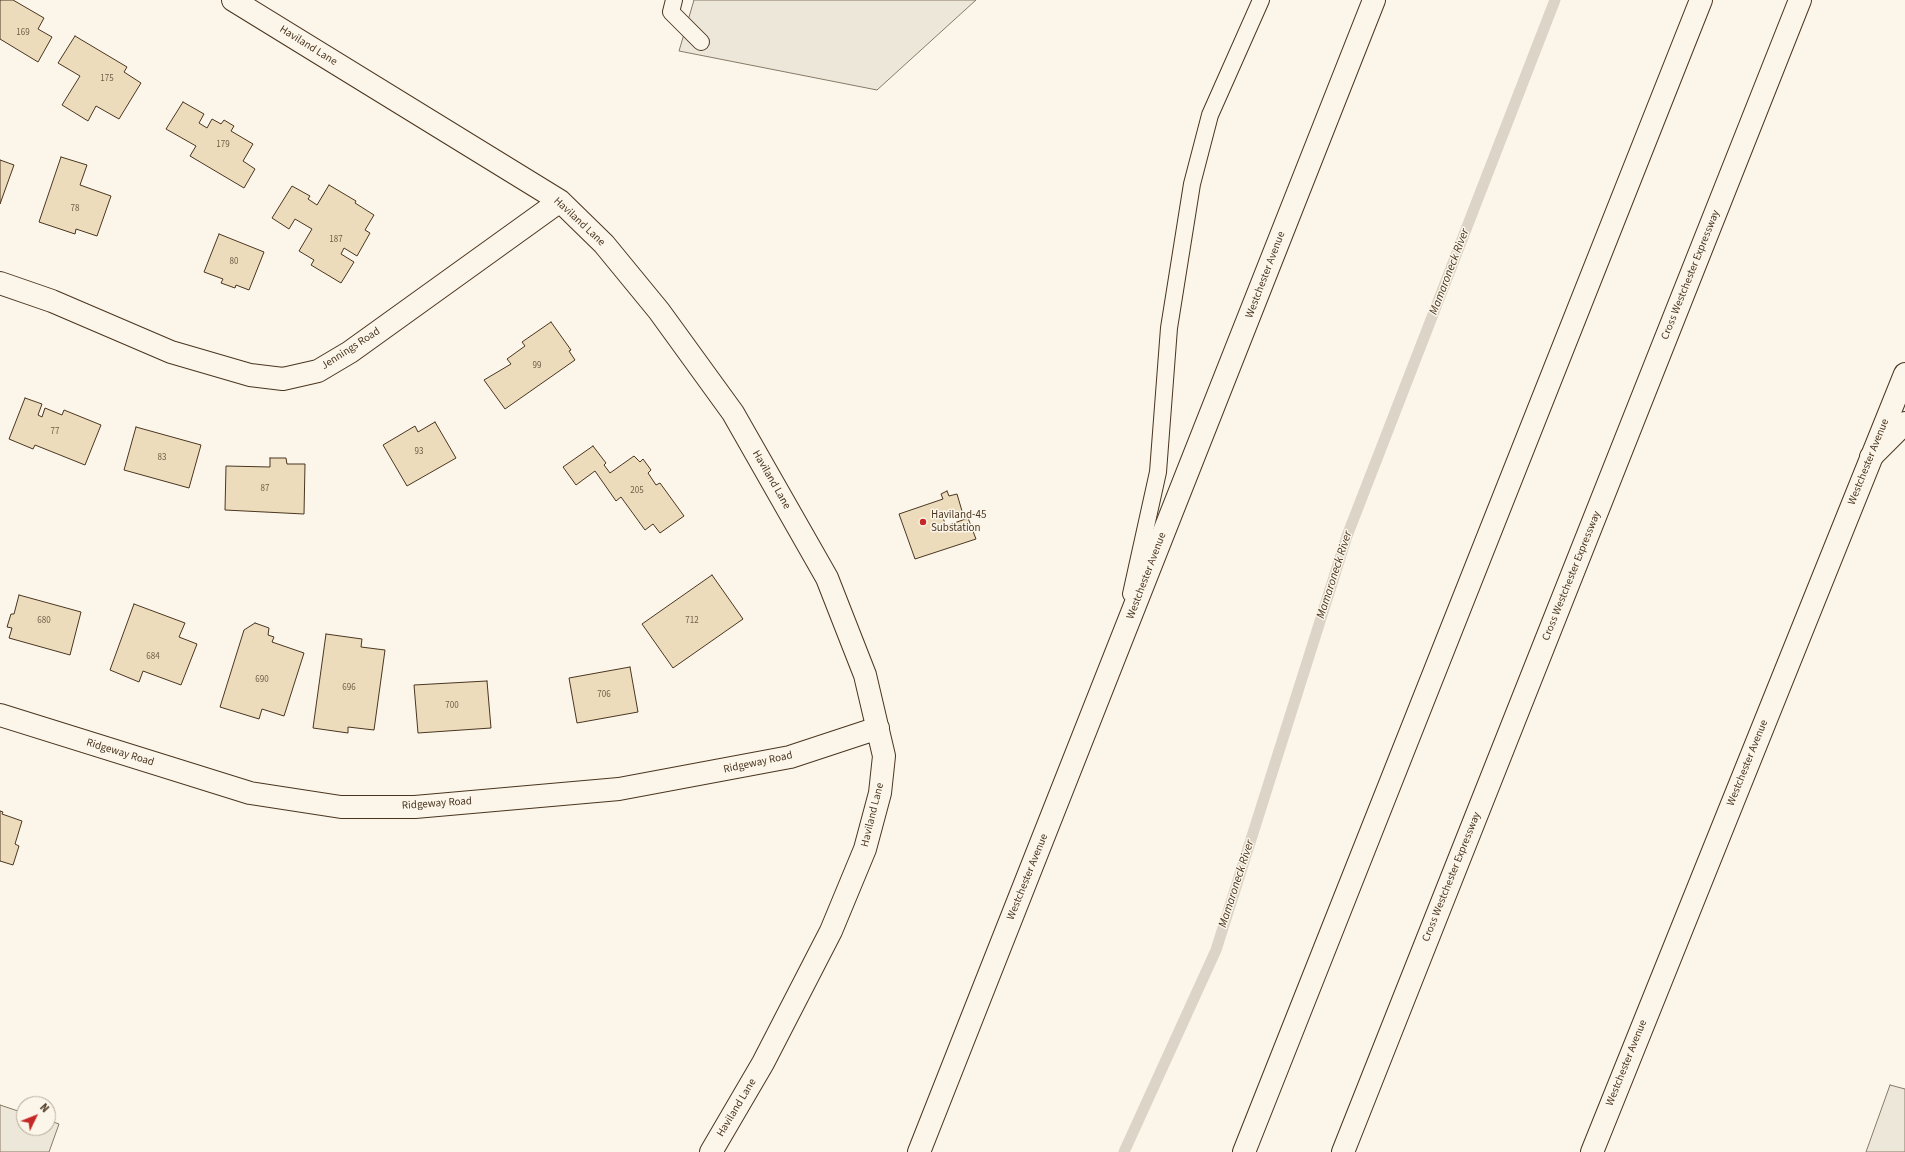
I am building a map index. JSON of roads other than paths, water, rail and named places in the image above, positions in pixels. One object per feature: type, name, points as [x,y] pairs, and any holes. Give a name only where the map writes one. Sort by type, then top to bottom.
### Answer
[{"type":"main road","name":"Haviland Lane","points":[[233,0],[560,201],[604,244],[654,305],[733,414],[827,578],[865,675],[884,756],[880,794],[865,849],[831,931],[764,1063],[711,1152]]},
{"type":"main road","name":"Westchester Avenue","points":[[919,1152],[1374,0]]},
{"type":"main road","points":[[1244,1152],[1701,0]]},
{"type":"main road","name":"Cross Westchester Expressway","points":[[1343,1152],[1800,0]]},
{"type":"main road","name":"Jennings Road","points":[[0,283],[52,301],[171,352],[250,375],[283,379],[318,371],[350,352],[560,201]]},
{"type":"main road","name":"Westchester Avenue","points":[[1592,1152],[1905,374]]},
{"type":"main road","points":[[1871,457],[1905,423]]},
{"type":"main road","name":"Ridgeway Road","points":[[0,715],[250,794],[341,807],[415,807],[619,789],[790,757],[878,728]]},
{"type":"lane","points":[[674,0],[671,12],[701,42]]},
{"type":"lane","points":[[1120,646],[1158,472],[1169,328],[1192,184],[1210,115],[1261,0]]},
{"type":"waterway","name":"Mamaroneck River","points":[[1124,1152],[1216,950],[1347,536],[1555,0]]},
{"type":"place","name":"Haviland-45 Substation","points":[[923,522]]}]
